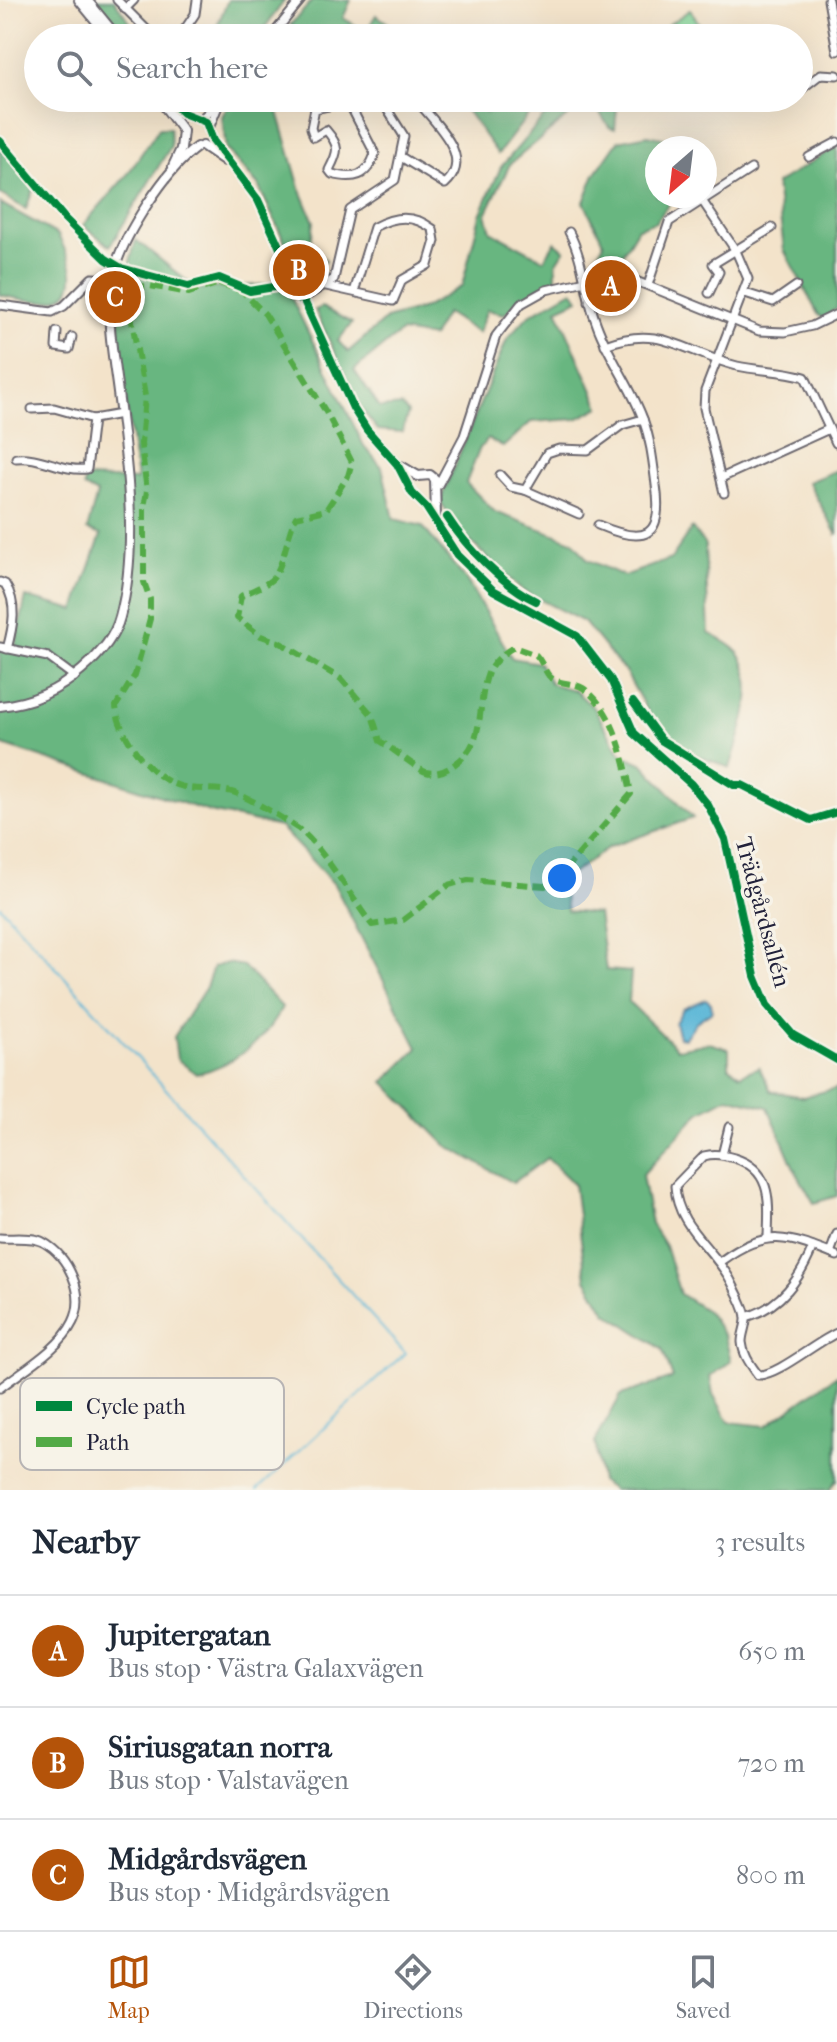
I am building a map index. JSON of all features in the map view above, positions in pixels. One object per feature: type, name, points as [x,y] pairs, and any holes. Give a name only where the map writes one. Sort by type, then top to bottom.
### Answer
[{"type":"street","points":[[79,0],[99,24]]},
{"type":"street","points":[[87,0],[107,24]]},
{"type":"street","points":[[117,0],[141,24]]},
{"type":"street","points":[[125,9],[134,0]]},
{"type":"street","points":[[188,24],[195,14],[197,0]]},
{"type":"street","points":[[281,24],[301,0]]},
{"type":"street","points":[[828,0],[837,51]]},
{"type":"street","points":[[813,80],[821,74],[837,75]]},
{"type":"street","points":[[168,112],[184,134],[229,163]]},
{"type":"street","points":[[188,112],[210,130],[229,163],[258,200],[305,297],[353,408],[397,464],[412,493],[422,501],[434,497],[464,436],[488,355],[505,324],[521,304],[546,290],[584,280],[636,281],[732,323],[759,331],[785,332],[812,326],[837,314]]},
{"type":"street","points":[[0,706],[43,695],[75,677],[96,657],[120,619],[129,496],[110,336],[113,279],[122,251],[170,174],[184,134],[207,112]]},
{"type":"street","points":[[170,174],[200,146],[217,112]]},
{"type":"street","points":[[314,112],[311,128],[314,137],[326,130],[337,143],[338,152],[329,170],[332,174],[350,179],[362,175],[371,166],[375,154],[354,112]]},
{"type":"street","points":[[305,297],[326,286],[336,272],[350,210],[393,183],[404,136],[389,112]]},
{"type":"street","points":[[401,157],[445,184],[454,176],[458,165],[452,145],[426,112]]},
{"type":"street","points":[[809,157],[837,142]]},
{"type":"street","points":[[717,188],[751,169]]},
{"type":"street","points":[[648,285],[669,222],[687,208]]},
{"type":"street","points":[[707,208],[736,251],[748,279],[745,293],[709,375],[704,408],[724,493]]},
{"type":"street","points":[[326,286],[393,301],[402,280],[428,265],[435,241],[433,229],[424,223],[392,217],[374,227],[354,292]]},
{"type":"street","points":[[709,293],[719,272],[713,264],[772,228]]},
{"type":"street","points":[[569,232],[577,247],[589,302],[605,345],[643,419],[654,458],[660,505],[658,521],[649,531],[636,536],[598,525]]},
{"type":"street","points":[[0,305],[52,312],[64,306],[92,278],[113,279]]},
{"type":"street","points":[[589,302],[621,304],[636,281]]},
{"type":"street","points":[[745,293],[773,302],[796,286]]},
{"type":"street","points":[[57,332],[56,347],[69,349],[72,337]]},
{"type":"street","points":[[605,345],[637,335],[660,336],[717,359],[805,377],[836,443]]},
{"type":"street","points":[[32,409],[54,408],[93,419],[121,414]]},
{"type":"street","points":[[16,458],[27,456],[75,471],[87,469],[93,419]]},
{"type":"street","points":[[525,490],[547,453],[559,449],[588,450],[622,425],[643,419]]},
{"type":"street","points":[[721,478],[829,429]]},
{"type":"street","points":[[397,464],[418,476],[430,475],[452,460]]},
{"type":"street","points":[[430,475],[438,485]]},
{"type":"street","points":[[500,475],[511,487],[579,514]]},
{"type":"street","points":[[411,486],[418,476]]},
{"type":"street","name":"Trädgårdsallén","points":[[434,497],[438,526]]},
{"type":"street","name":"Trädgårdsallén","points":[[422,501],[457,555],[493,590],[577,636],[611,680],[634,733],[691,784],[708,805],[725,839],[755,976],[767,1005],[793,1035],[837,1060]]},
{"type":"street","points":[[0,582],[5,584],[13,599],[13,627],[4,648],[48,657],[62,663],[75,677]]},
{"type":"street","points":[[722,1155],[729,1127]]},
{"type":"street","points":[[768,1236],[763,1180],[757,1169],[722,1155],[704,1156],[675,1186],[676,1205],[685,1224],[721,1261],[746,1317],[742,1342],[747,1360],[758,1375],[767,1376],[809,1347],[837,1333]]},
{"type":"street","points":[[721,1261],[742,1246],[768,1236],[833,1254],[837,1234]]},
{"type":"street","points":[[0,1238],[41,1241],[64,1262],[76,1290],[77,1311],[63,1336],[0,1388]]},
{"type":"street","points":[[746,1317],[760,1313],[785,1293],[805,1267],[813,1247]]},
{"type":"green space","points":[[89,0],[114,0],[131,24],[110,24]]},
{"type":"green space","points":[[228,0],[285,0],[267,24],[218,24]]},
{"type":"green space","points":[[313,0],[351,0],[343,18],[354,24],[291,24]]},
{"type":"green space","points":[[690,10],[700,24],[670,24]]},
{"type":"green space","points":[[376,15],[389,24],[370,24]]},
{"type":"green space","points":[[224,112],[278,112],[300,188],[314,222],[310,249],[326,260],[303,281],[258,185],[226,149],[222,116]]},
{"type":"green space","points":[[467,112],[530,112],[498,154]]},
{"type":"green space","points":[[548,112],[573,112],[510,164],[486,214],[491,231],[544,260],[555,242],[565,250],[556,264],[556,283],[539,288],[504,314],[487,310],[478,333],[446,313],[432,337],[401,332],[354,370],[380,408],[402,406],[408,413],[402,432],[378,430],[359,406],[315,310],[322,307],[352,323],[338,341],[348,352],[386,319],[424,308],[462,286],[480,215],[501,167]]},
{"type":"green space","points":[[599,112],[617,112],[615,129],[609,127]]},
{"type":"green space","points":[[159,128],[170,128],[171,146],[110,246],[83,225],[127,175]]},
{"type":"green space","points":[[648,135],[653,136],[645,136],[645,208],[666,208],[656,222],[638,228],[612,271],[592,272],[589,265],[604,244],[584,202],[595,174],[618,141]]},
{"type":"green space","points":[[837,146],[837,308],[824,319],[818,314],[784,250],[776,184]]},
{"type":"green space","points":[[0,147],[34,187],[26,209],[0,194]]},
{"type":"green space","points":[[0,203],[58,235],[72,272],[71,285],[66,294],[46,301],[0,295]]},
{"type":"green space","points":[[136,240],[197,289],[284,283],[364,446],[382,467],[394,519],[422,526],[467,581],[512,658],[539,663],[551,684],[574,690],[594,708],[621,754],[642,763],[693,818],[609,847],[562,881],[567,911],[598,914],[606,970],[631,972],[629,1002],[677,1049],[709,1043],[729,1049],[729,1067],[740,1075],[759,1067],[771,1091],[803,1097],[837,1088],[837,1196],[814,1203],[794,1168],[768,1107],[728,1097],[700,1112],[642,1175],[651,1224],[665,1246],[680,1294],[708,1312],[725,1337],[731,1361],[710,1377],[713,1394],[729,1422],[766,1426],[837,1375],[837,1480],[830,1490],[613,1490],[601,1482],[595,1442],[621,1395],[673,1378],[662,1349],[606,1312],[586,1279],[574,1184],[547,1158],[513,1183],[446,1145],[384,1082],[418,1048],[334,884],[280,827],[210,812],[0,744],[0,644],[15,646],[26,597],[75,610],[101,535],[87,530],[97,494],[84,487],[85,478],[137,480],[122,375],[118,305]]},
{"type":"green space","points":[[573,290],[579,299],[557,309],[600,407],[577,419],[531,422],[503,447],[488,439],[480,448],[466,483],[495,512],[573,541],[588,560],[624,576],[671,559],[692,528],[705,545],[709,633],[736,650],[748,677],[747,708],[730,768],[688,752],[650,716],[626,673],[584,622],[523,591],[459,531],[440,501],[507,339],[528,316]]},
{"type":"green space","points":[[837,470],[837,535],[808,482]]},
{"type":"green space","points":[[227,963],[243,966],[282,1007],[267,1031],[246,1050],[223,1065],[196,1074],[177,1059],[174,1037],[206,987],[213,967]]},
{"type":"water","points":[[706,999],[711,1003],[712,1011],[696,1022],[685,1038],[679,1037],[675,1023],[683,1009]]},
{"type":"waterway","points":[[0,906],[405,1353],[284,1465]]},
{"type":"waterway","points":[[257,1490],[279,1470]]},
{"type":"marked path","points":[[219,283],[243,292],[265,314],[326,412],[352,462],[348,476],[326,510],[296,517],[274,577],[241,596],[237,618],[261,636],[279,642],[341,679],[372,715],[380,741],[426,772],[445,770],[465,755],[476,734],[488,673],[499,658],[514,647],[536,655],[552,679],[579,686],[594,697],[616,736],[631,794],[560,876],[545,886],[468,880],[449,885],[403,920],[372,925],[306,835],[238,794],[184,787],[166,780],[137,753],[122,729],[116,706],[135,675],[150,619],[150,599],[144,582],[144,507],[147,491],[141,444],[145,396],[131,298],[136,287],[150,286],[189,293],[219,283]]},
{"type":"cycle path","points":[[182,112],[206,122],[213,141],[258,200],[353,408],[367,430],[397,464],[412,493],[426,507],[457,555],[493,590],[577,636],[611,680],[634,733],[691,784],[708,805],[725,839],[755,976],[767,1005],[793,1035],[837,1060]]},
{"type":"cycle path","points":[[0,141],[65,219],[106,259],[121,268],[188,286],[219,278],[250,291],[292,284],[299,299]]},
{"type":"cycle path","points":[[447,517],[487,565],[536,601]]},
{"type":"cycle path","points":[[633,702],[661,740],[734,785],[742,785],[811,820],[837,812]]},
{"type":"place","name":"Siriusgatan norra","points":[[299,270]]},
{"type":"place","name":"Jupitergatan","points":[[611,286]]},
{"type":"place","name":"Midgårdsvägen","points":[[115,297]]}]
